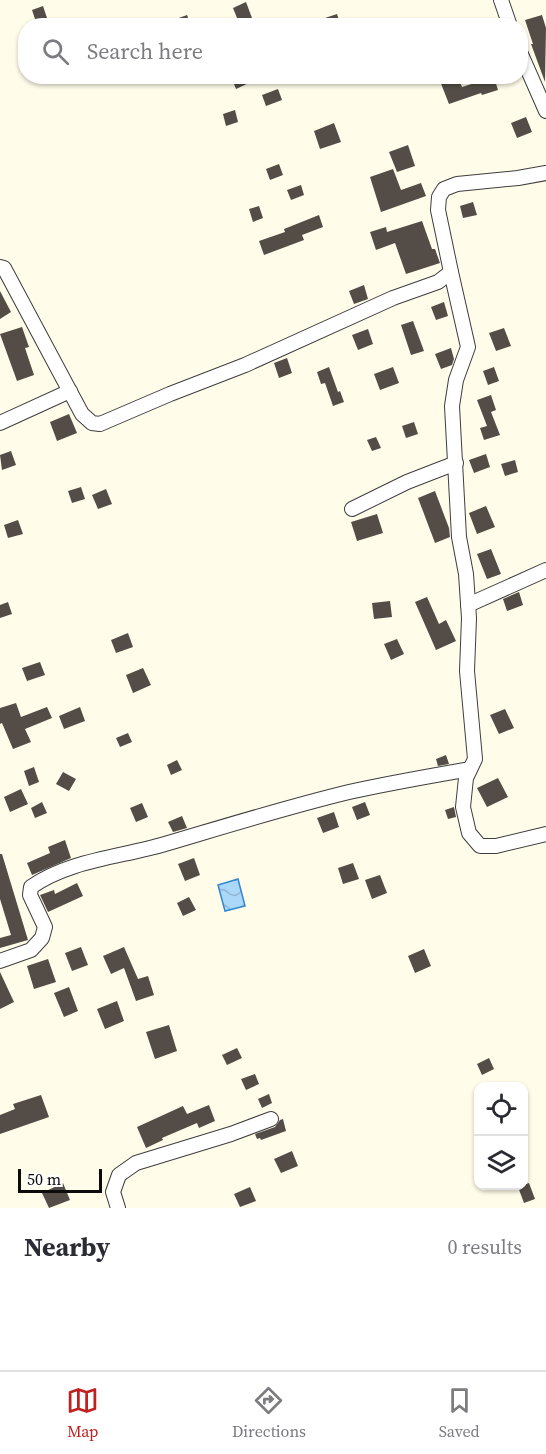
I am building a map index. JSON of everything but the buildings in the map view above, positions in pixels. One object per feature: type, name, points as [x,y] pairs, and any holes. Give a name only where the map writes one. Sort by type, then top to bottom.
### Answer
[{"type":"street","points":[[501,0],[507,18]]},
{"type":"street","points":[[528,70],[546,111]]},
{"type":"street","points":[[546,173],[457,184],[444,189],[439,197],[438,210],[468,347],[456,380],[452,406],[459,537],[468,604],[467,671],[475,759],[466,778],[463,807],[469,833],[480,846],[496,846],[546,834]]},
{"type":"street","points":[[0,267],[4,268],[28,311],[82,414],[92,423],[100,424],[245,365],[393,298],[438,282],[451,272]]},
{"type":"street","points":[[0,423],[69,392]]},
{"type":"street","points":[[352,509],[407,482],[456,463]]},
{"type":"street","points":[[468,604],[546,570]]},
{"type":"street","points":[[0,961],[31,950],[42,938],[45,927],[30,895],[31,887],[42,879],[82,865],[155,847],[212,828],[328,798],[392,783],[470,769]]},
{"type":"street","points":[[118,1208],[113,1192],[119,1175],[136,1163],[231,1134],[270,1119]]},
{"type":"water","points":[[238,879],[245,906],[225,911],[218,885]]}]
